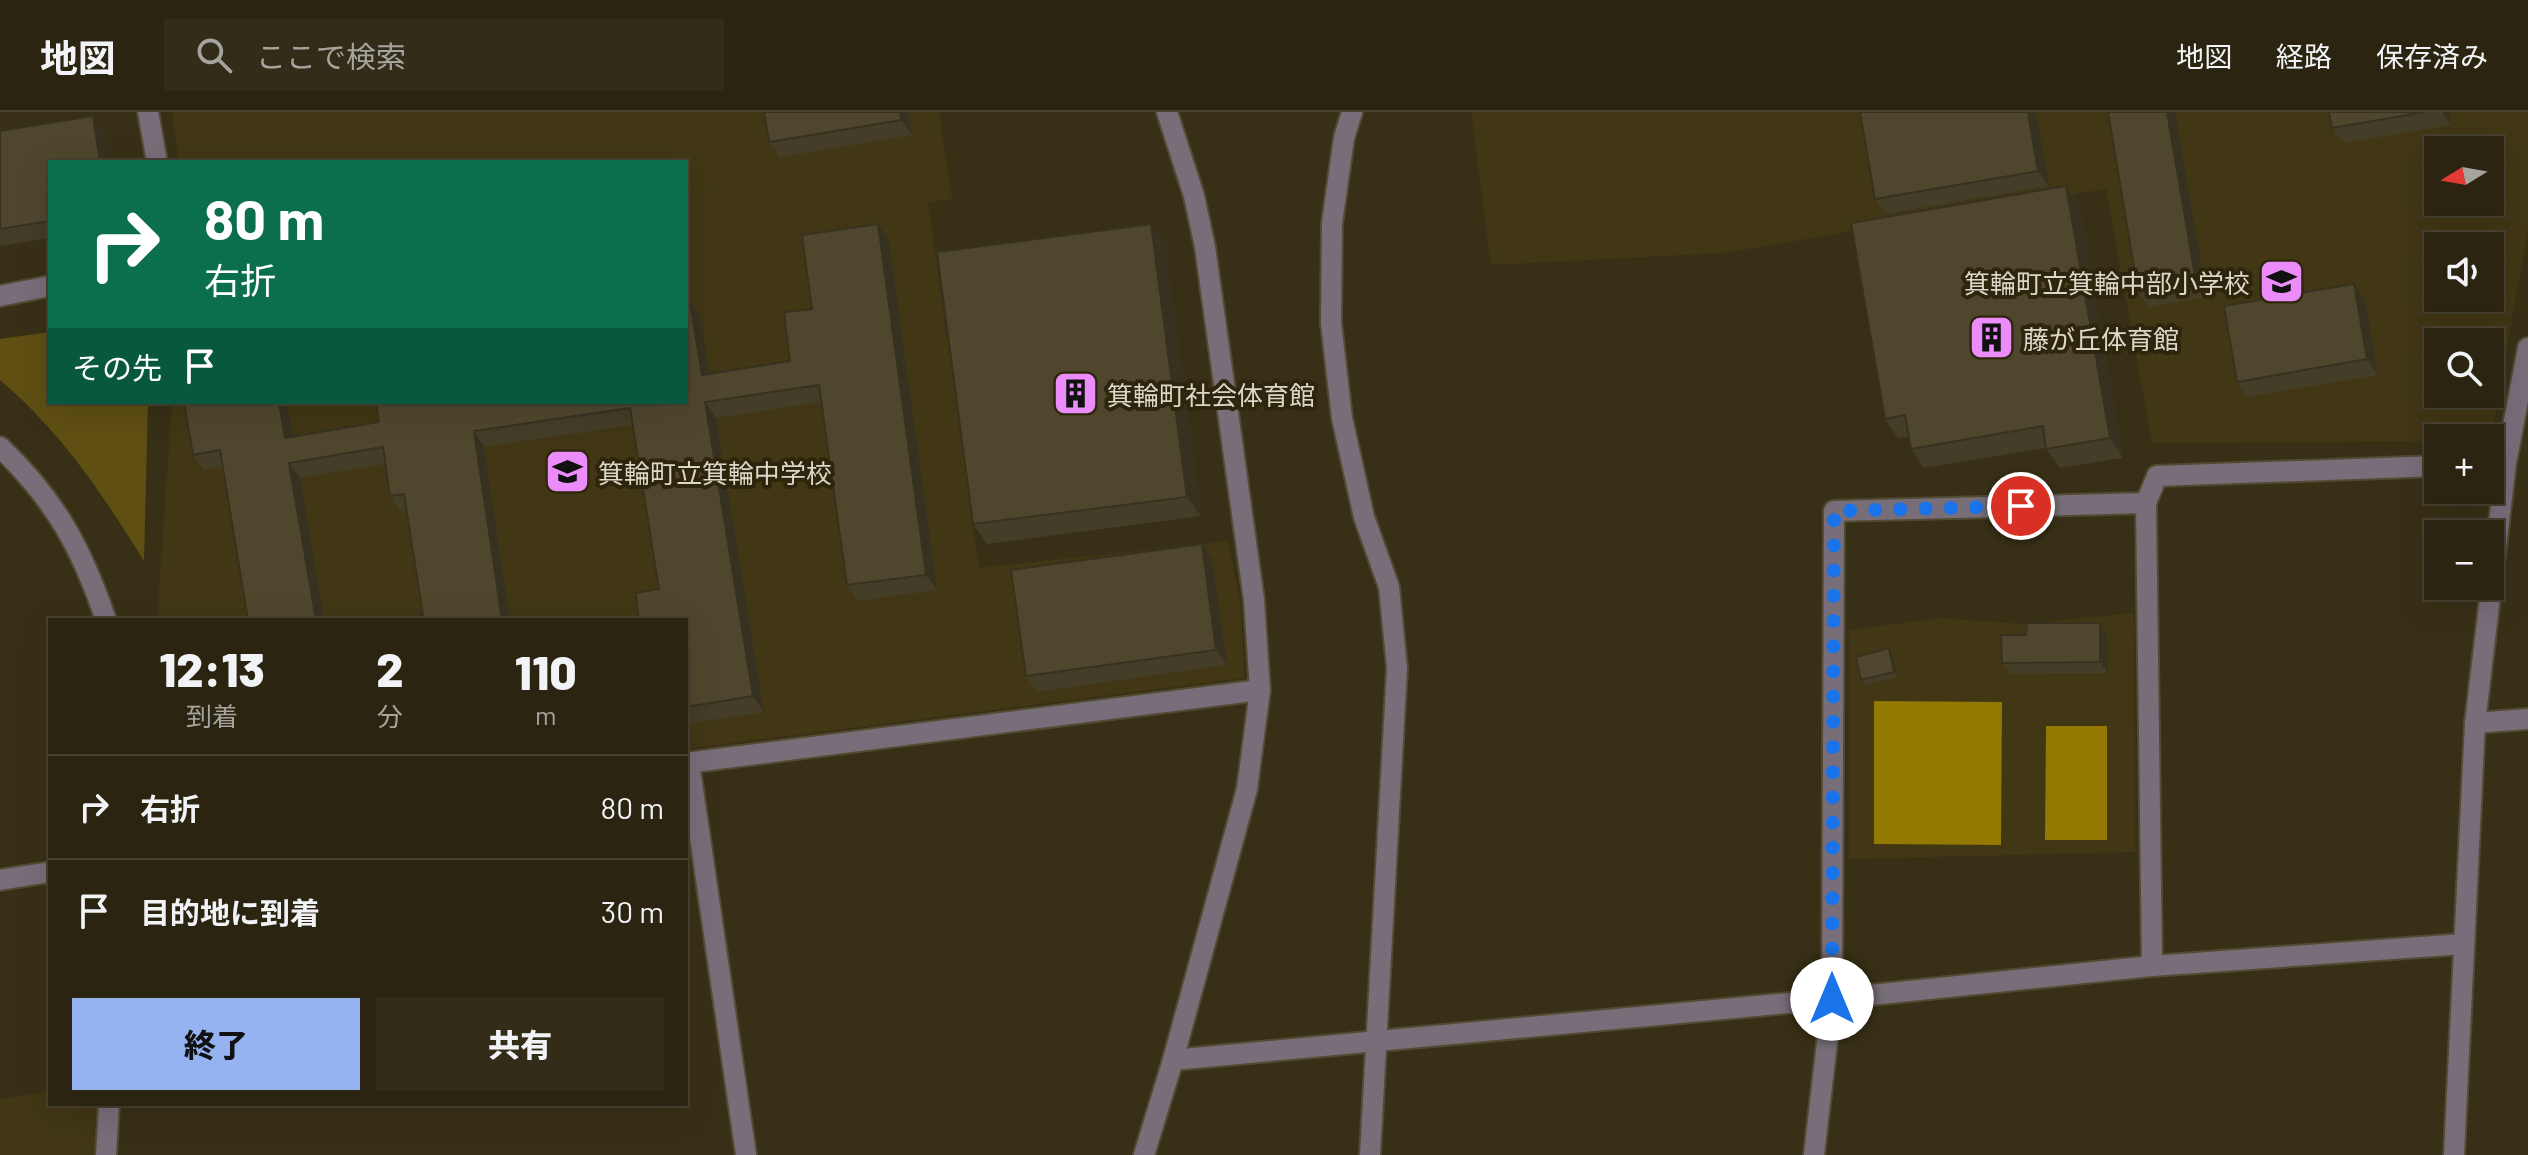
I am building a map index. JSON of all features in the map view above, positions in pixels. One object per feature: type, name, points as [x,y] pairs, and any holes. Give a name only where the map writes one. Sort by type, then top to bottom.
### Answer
[{"type":"street","points":[[148,112],[157,160]]},
{"type":"street","points":[[1144,1155],[1247,789],[1260,690],[1254,600],[1205,247],[1194,196],[1167,112]]},
{"type":"street","points":[[1352,112],[1344,138],[1332,223],[1331,323],[1342,418],[1364,517],[1389,587],[1397,668],[1370,1155]]},
{"type":"street","points":[[0,296],[48,286]]},
{"type":"street","points":[[2504,440],[2528,348]]},
{"type":"street","points":[[0,447],[32,477],[66,525],[92,579],[105,618]]},
{"type":"street","points":[[2152,966],[2146,503],[2157,476],[2424,466]]},
{"type":"street","points":[[1814,1155],[1832,999],[1834,511],[2146,503]]},
{"type":"street","points":[[2454,1155],[2475,723],[2494,504]]},
{"type":"street","points":[[746,1155],[688,763],[1260,690]]},
{"type":"street","points":[[2475,723],[2528,719]]},
{"type":"street","points":[[0,880],[48,872]]},
{"type":"street","points":[[1173,1060],[1376,1043],[2152,966],[2463,944]]},
{"type":"street","points":[[106,1155],[109,1106]]},
{"type":"shaded area","name":"箕輪町立箕輪中学校","points":[[172,112],[939,112],[952,199],[928,202],[979,568],[1228,541],[1241,607],[1244,678],[688,749],[688,618],[157,618],[172,404],[688,404],[688,160],[179,160]]},
{"type":"shaded area","name":"箕輪町立箕輪中部小学校","points":[[1471,112],[2528,112],[2528,228],[2504,366],[2504,328],[2424,328],[2424,408],[2497,408],[2494,424],[2424,424],[2424,441],[2152,443],[2106,189],[1723,253],[1491,265]]},
{"type":"shaded area","points":[[48,332],[48,404],[148,404],[144,561],[80,465],[43,421],[0,380],[0,339]]},
{"type":"shaded area","points":[[2134,613],[2135,852],[1849,859],[1849,630],[1940,618],[2023,624]]},
{"type":"shaded area","points":[[1874,701],[2002,702],[2001,845],[1874,844]]},
{"type":"shaded area","points":[[2046,726],[2107,726],[2107,840],[2045,840]]},
{"type":"shaded area","points":[[48,1091],[48,1106],[109,1106],[106,1155],[0,1155],[0,1099]]},
{"type":"building","points":[[764,112],[900,112],[901,120],[769,142]]},
{"type":"building","points":[[1860,112],[2028,112],[2038,171],[1875,199]]},
{"type":"building","points":[[2108,112],[2167,112],[2196,282],[2138,291]]},
{"type":"building","points":[[2329,112],[2425,112],[2332,128]]},
{"type":"building","points":[[93,116],[100,160],[48,160],[48,221],[0,229],[0,131]]},
{"type":"building","name":"藤が丘体育館","points":[[2066,186],[2110,438],[2046,449],[2043,426],[1911,449],[1905,415],[1885,419],[1851,223]]},
{"type":"building","points":[[878,224],[926,575],[847,585],[819,385],[705,402],[753,696],[688,707],[688,618],[639,618],[636,593],[659,589],[630,408],[474,431],[502,618],[407,618],[423,615],[404,494],[390,496],[383,447],[289,463],[316,618],[248,618],[220,450],[193,455],[184,404],[279,404],[285,438],[379,422],[376,404],[688,404],[688,302],[702,375],[790,361],[784,312],[812,309],[802,235]]},
{"type":"building","name":"箕輪町社会体育館","points":[[1151,224],[1187,497],[973,524],[937,252]]},
{"type":"building","points":[[2354,284],[2367,359],[2237,382],[2224,306]]},
{"type":"building","points":[[1202,544],[1216,650],[1026,676],[1011,570]]},
{"type":"building","points":[[2027,623],[2100,623],[2100,662],[2002,663],[2001,635],[2026,635]]},
{"type":"building","points":[[1889,648],[1894,672],[1861,680],[1856,657]]},
{"type":"place","name":"箕輪町立箕輪中部小学校","points":[[2281,282]]},
{"type":"place","name":"藤が丘体育館","points":[[1992,338]]},
{"type":"place","name":"箕輪町社会体育館","points":[[1076,394]]},
{"type":"place","name":"箕輪町立箕輪中学校","points":[[567,472]]},
{"type":"route","points":[[1832,999],[1834,511],[2021,506]]}]
